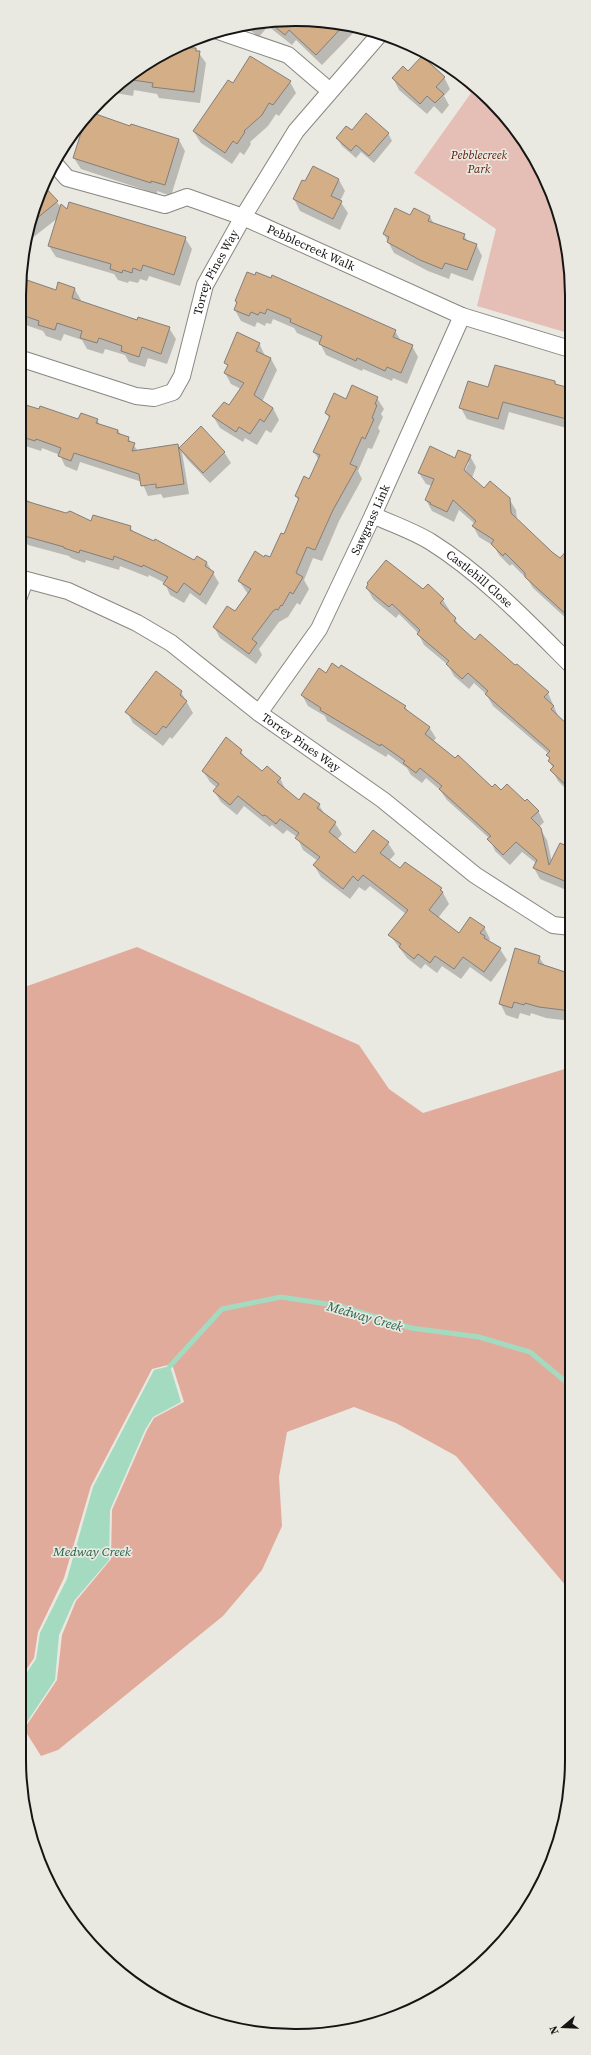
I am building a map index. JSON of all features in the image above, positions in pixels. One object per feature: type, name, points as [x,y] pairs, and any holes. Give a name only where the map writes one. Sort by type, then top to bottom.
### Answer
[{"type":"street","points":[[227,35],[288,55],[330,91]]},
{"type":"street","name":"Torrey Pines Way","points":[[26,360],[136,396],[154,398],[173,392],[182,376],[205,285],[243,217],[296,131],[377,38]]},
{"type":"street","name":"Pebblecreek Walk","points":[[58,168],[67,178],[165,205],[187,197],[243,217],[462,316],[565,347]]},
{"type":"street","name":"Sawgrass Link","points":[[259,712],[319,629],[373,515],[462,316]]},
{"type":"street","name":"Castlehill Close","points":[[373,515],[430,542],[464,566],[527,621],[565,659]]},
{"type":"street","name":"Torrey Pines Way","points":[[26,580],[68,591],[137,623],[171,643],[259,712],[383,800],[475,875],[553,925],[565,926]]},
{"type":"green space","name":"Pebblecreek Park","points":[[459,81],[486,105],[520,146],[537,176],[551,209],[563,260],[565,332],[477,306],[496,229],[414,173],[471,93]]},
{"type":"shaded area","points":[[137,947],[359,1045],[389,1089],[423,1113],[565,1069],[565,1585],[456,1456],[396,1423],[354,1407],[287,1432],[279,1477],[282,1526],[262,1570],[223,1616],[58,1750],[41,1756],[26,1732],[26,1726],[57,1680],[62,1635],[76,1601],[111,1559],[112,1510],[147,1430],[154,1418],[184,1402],[172,1364],[152,1369],[91,1486],[64,1578],[38,1632],[34,1658],[26,1670],[26,987]]},
{"type":"water","name":"Medway Creek","points":[[170,1366],[181,1402],[153,1417],[145,1430],[110,1510],[109,1560],[74,1601],[59,1635],[55,1680],[26,1724],[26,1674],[36,1659],[40,1633],[67,1579],[93,1487],[154,1370]]},
{"type":"building","points":[[296,26],[340,30],[316,55],[289,30],[285,35],[275,27]]},
{"type":"building","points":[[190,48],[196,48],[196,51],[200,51],[194,92],[152,87],[153,83],[134,80],[146,71],[176,54]]},
{"type":"building","points":[[250,56],[291,81],[273,105],[269,103],[262,115],[244,131],[245,132],[237,144],[233,141],[225,153],[193,131],[228,80],[233,83]]},
{"type":"building","points":[[421,57],[427,60],[445,77],[436,87],[444,94],[435,103],[427,96],[420,104],[392,78],[403,66],[408,71]]},
{"type":"building","points":[[366,113],[389,133],[369,156],[356,145],[351,151],[336,138],[346,126],[352,130]]},
{"type":"building","points":[[96,114],[130,126],[131,124],[179,139],[165,185],[151,181],[151,183],[73,158],[81,132]]},
{"type":"building","points":[[313,166],[339,179],[331,196],[342,201],[333,219],[293,199],[302,180],[305,181]]},
{"type":"building","points":[[48,190],[58,201],[37,218]]},
{"type":"building","points":[[69,202],[186,237],[174,275],[143,265],[141,271],[133,268],[132,273],[123,270],[122,273],[110,269],[111,264],[48,246],[61,204],[67,209]]},
{"type":"building","points":[[395,208],[410,215],[414,208],[430,216],[428,221],[465,234],[463,239],[477,244],[467,270],[445,263],[442,269],[420,260],[387,242],[389,237],[383,234]]},
{"type":"building","points":[[247,272],[255,275],[256,272],[271,278],[272,275],[396,330],[393,337],[413,345],[401,373],[387,367],[385,371],[357,358],[356,361],[319,344],[322,336],[290,322],[291,319],[267,309],[265,314],[260,312],[258,315],[251,312],[249,316],[234,310],[237,302],[235,301]]},
{"type":"building","points":[[27,280],[56,290],[58,282],[75,288],[72,298],[137,320],[138,317],[170,327],[161,354],[142,347],[139,357],[121,351],[122,346],[99,338],[97,343],[80,338],[82,331],[57,323],[55,330],[38,325],[39,321],[26,316]]},
{"type":"building","points":[[237,332],[260,343],[256,351],[271,358],[254,395],[273,408],[264,422],[260,419],[250,434],[239,427],[236,432],[212,416],[224,402],[229,405],[244,383],[224,373],[228,365],[224,363]]},
{"type":"building","points":[[495,365],[555,381],[555,384],[565,387],[565,419],[503,402],[498,419],[459,408],[468,381],[488,387]]},
{"type":"building","points":[[352,385],[378,397],[375,404],[377,405],[372,418],[374,419],[365,439],[362,437],[350,464],[357,467],[333,510],[315,550],[307,547],[296,573],[303,577],[293,594],[290,592],[282,606],[281,605],[278,610],[276,609],[273,611],[252,639],[257,643],[249,654],[213,627],[227,606],[235,611],[251,589],[238,581],[255,551],[264,557],[265,555],[270,557],[281,533],[284,534],[299,498],[295,496],[304,476],[309,479],[320,455],[313,452],[330,416],[325,413],[334,393],[346,399]]},
{"type":"building","points":[[26,405],[39,409],[40,406],[78,419],[81,413],[98,419],[96,423],[118,430],[117,433],[129,437],[128,441],[135,443],[132,451],[178,444],[184,484],[156,488],[156,484],[141,486],[139,474],[74,453],[71,461],[58,456],[61,448],[36,439],[35,441],[26,438]]},
{"type":"building","points":[[201,426],[225,452],[203,473],[179,448]]},
{"type":"building","points":[[430,446],[455,458],[458,450],[471,455],[464,470],[484,488],[490,481],[510,498],[511,513],[560,558],[565,552],[565,613],[525,577],[525,573],[505,553],[503,556],[491,544],[494,540],[472,526],[476,521],[453,500],[447,512],[425,500],[434,479],[418,473]]},
{"type":"building","points":[[26,501],[66,513],[70,511],[91,521],[93,515],[131,526],[130,530],[154,541],[155,539],[194,560],[197,556],[207,562],[205,566],[214,572],[200,595],[184,583],[177,593],[163,584],[168,577],[143,565],[142,567],[114,556],[113,560],[80,550],[79,553],[64,547],[26,536]]},
{"type":"building","points":[[386,560],[423,589],[428,584],[444,599],[440,603],[456,618],[454,621],[475,640],[480,634],[515,665],[517,664],[549,692],[544,697],[554,706],[551,709],[565,722],[565,784],[550,770],[554,766],[548,761],[550,758],[546,755],[550,751],[485,694],[488,691],[468,673],[462,679],[446,664],[449,661],[417,634],[420,630],[392,604],[389,607],[366,588],[367,583]]},
{"type":"building","points":[[332,663],[339,668],[341,665],[406,706],[404,708],[430,727],[425,734],[455,758],[458,755],[492,787],[495,784],[501,790],[507,784],[525,801],[527,799],[539,811],[531,818],[541,828],[549,865],[560,843],[565,845],[565,881],[533,868],[537,860],[516,842],[503,855],[487,839],[491,836],[439,789],[442,786],[420,768],[416,773],[403,763],[405,761],[381,744],[380,746],[320,710],[321,708],[301,695],[319,668],[326,673]]},
{"type":"building","points":[[156,671],[182,691],[180,695],[187,701],[166,728],[163,726],[156,735],[125,712]]},
{"type":"building","points":[[226,737],[242,750],[240,753],[262,771],[267,766],[281,778],[277,782],[299,800],[304,793],[320,804],[317,808],[336,822],[329,832],[355,853],[373,830],[389,842],[380,853],[400,868],[405,862],[442,888],[440,890],[443,892],[429,910],[459,933],[470,917],[485,927],[480,933],[485,936],[484,938],[501,948],[484,972],[463,957],[454,969],[435,956],[430,963],[418,954],[414,959],[399,947],[401,944],[388,935],[408,910],[363,875],[358,881],[353,876],[343,889],[313,865],[320,857],[295,838],[299,833],[280,819],[276,824],[265,815],[263,816],[238,796],[230,805],[213,791],[219,784],[202,771]]},
{"type":"building","points":[[515,948],[540,956],[538,963],[565,972],[565,1010],[539,1007],[525,1003],[524,1005],[514,1002],[512,1008],[499,1004]]},
{"type":"waterway","name":"Medway Creek","points":[[170,1366],[222,1309],[281,1297],[340,1306],[411,1328],[479,1337],[530,1352],[565,1381]]}]
